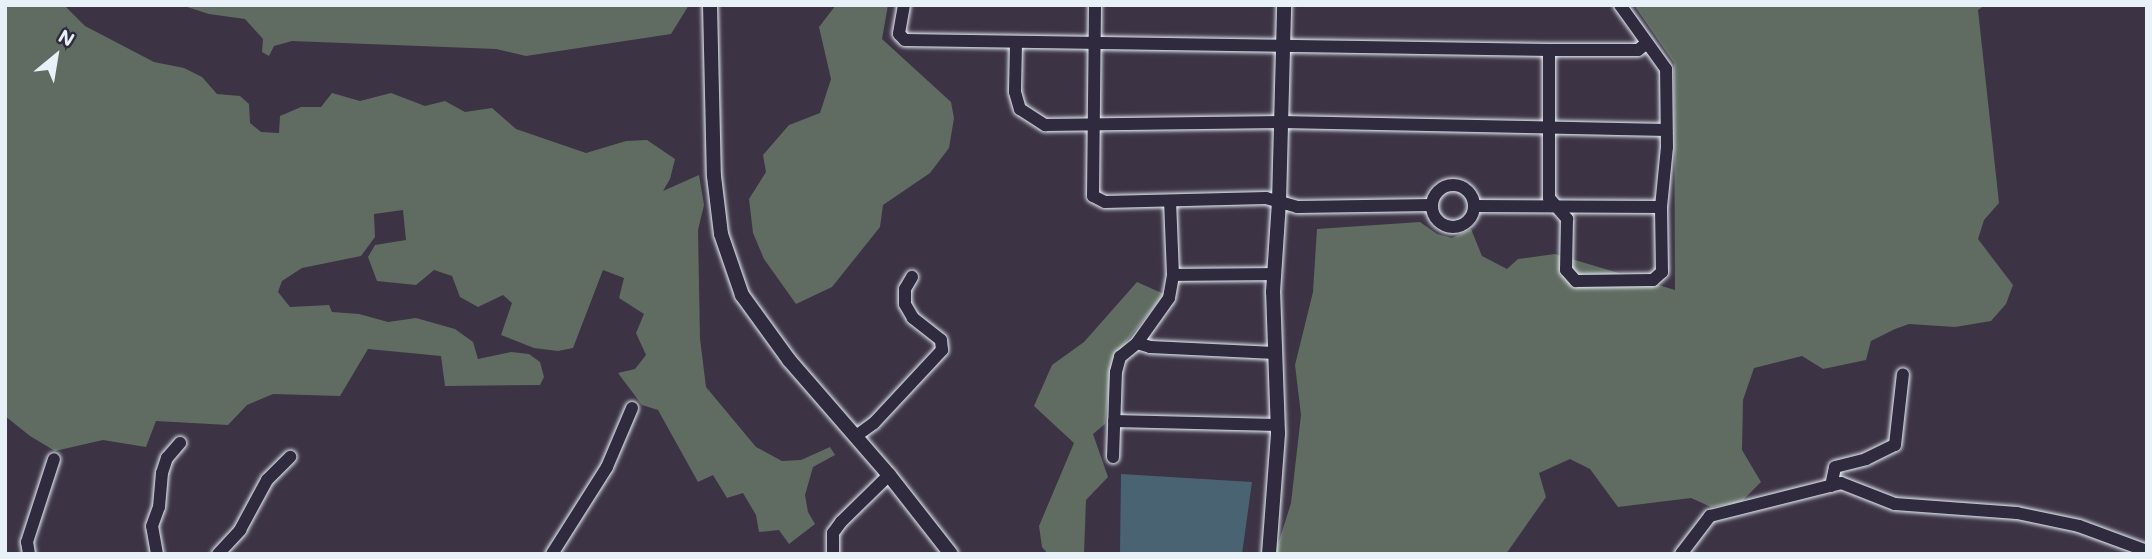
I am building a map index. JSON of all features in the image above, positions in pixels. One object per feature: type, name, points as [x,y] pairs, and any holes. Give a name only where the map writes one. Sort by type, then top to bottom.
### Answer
[{"type":"street","points":[[710,5],[714,176],[721,234],[729,264],[742,295],[760,322],[889,475],[951,554]]},
{"type":"street","points":[[904,5],[899,34],[905,40],[1549,50],[1638,50],[1647,43]]},
{"type":"street","points":[[1095,5],[1093,196],[1105,202],[1266,198],[1297,207],[1432,205]]},
{"type":"street","points":[[1269,554],[1277,425],[1274,274],[1282,122],[1284,5]]},
{"type":"street","points":[[1549,50],[1549,198],[1567,219],[1566,270],[1576,281],[1653,280],[1662,272],[1661,207],[1666,130],[1666,69],[1620,5]]},
{"type":"street","points":[[1016,43],[1015,92],[1020,109],[1045,125],[1282,122],[1666,130]]},
{"type":"street","points":[[1453,185],[1468,191],[1474,206],[1467,221],[1452,227],[1437,220],[1432,205],[1438,191],[1453,185]]},
{"type":"street","points":[[1113,457],[1120,357],[1137,343],[1168,298],[1173,275],[1170,201]]},
{"type":"street","points":[[1474,206],[1661,207]]},
{"type":"street","points":[[1173,275],[1274,274]]},
{"type":"street","points":[[856,436],[874,423],[942,351],[941,340],[913,318],[905,304],[905,289],[912,277]]},
{"type":"street","points":[[1137,343],[1150,347],[1275,353]]},
{"type":"street","points":[[1831,486],[1835,467],[1866,459],[1895,445],[1903,374]]},
{"type":"street","points":[[552,554],[607,467],[632,408]]},
{"type":"street","points":[[1114,421],[1277,425]]},
{"type":"street","points":[[157,554],[152,526],[159,507],[162,473],[167,458],[180,443]]},
{"type":"street","points":[[218,554],[240,530],[267,480],[290,457]]},
{"type":"street","points":[[29,554],[27,542],[54,459]]},
{"type":"street","points":[[833,554],[833,533],[889,475]]},
{"type":"street","points":[[1681,554],[1710,516],[1841,483],[1895,504],[2017,513],[2079,526],[2147,551]]},
{"type":"green space","points":[[5,5],[64,5],[85,26],[154,62],[184,68],[202,77],[217,94],[240,96],[249,104],[250,123],[261,132],[279,133],[280,116],[301,107],[321,107],[332,93],[360,101],[391,93],[425,106],[445,101],[465,112],[492,108],[516,129],[586,153],[626,141],[647,140],[675,159],[670,179],[663,191],[699,175],[704,205],[698,230],[700,339],[706,387],[756,447],[782,461],[801,460],[830,447],[835,455],[813,467],[805,495],[808,512],[815,524],[789,544],[779,530],[759,532],[756,515],[743,493],[727,498],[713,475],[698,482],[658,410],[642,405],[618,373],[635,369],[646,355],[636,333],[644,314],[619,298],[624,278],[603,270],[573,348],[558,351],[534,348],[501,335],[512,303],[503,295],[478,307],[460,297],[452,276],[434,270],[416,285],[377,281],[368,257],[375,245],[406,240],[403,210],[374,214],[375,237],[361,256],[302,268],[282,281],[278,292],[290,307],[329,305],[332,312],[359,314],[388,322],[416,318],[455,329],[473,342],[478,359],[511,352],[529,354],[540,362],[544,377],[540,385],[445,386],[441,356],[368,349],[340,396],[273,394],[247,405],[228,425],[156,421],[146,447],[103,440],[55,451],[30,436],[5,416]]},
{"type":"green space","points":[[181,5],[689,5],[671,34],[526,56],[496,49],[292,41],[274,46],[269,56],[262,52],[263,39],[245,19],[209,14]]},
{"type":"green space","points":[[836,5],[888,5],[882,39],[951,102],[954,118],[949,148],[930,173],[883,205],[880,227],[832,287],[796,304],[764,259],[753,233],[749,199],[766,172],[763,155],[789,125],[820,113],[831,79],[819,27]]},
{"type":"green space","points":[[1634,5],[1985,5],[1978,10],[1999,203],[1984,220],[1978,239],[2013,285],[2006,304],[1991,321],[1955,327],[1909,324],[1895,329],[1871,341],[1866,360],[1823,369],[1802,356],[1754,368],[1743,400],[1742,450],[1761,482],[1741,502],[1711,507],[1691,498],[1618,507],[1590,469],[1570,459],[1539,473],[1546,497],[1506,554],[1275,554],[1291,503],[1301,415],[1295,365],[1313,292],[1317,229],[1420,222],[1437,234],[1452,238],[1471,229],[1482,256],[1507,269],[1518,259],[1555,254],[1675,290],[1674,63]]},
{"type":"green space","points":[[1137,282],[1164,294],[1112,360],[1105,424],[1093,434],[1108,477],[1086,500],[1084,554],[1048,554],[1042,547],[1039,526],[1074,443],[1034,406],[1052,365],[1084,342]]},
{"type":"water","points":[[1121,474],[1252,482],[1242,554],[1120,554]]}]
